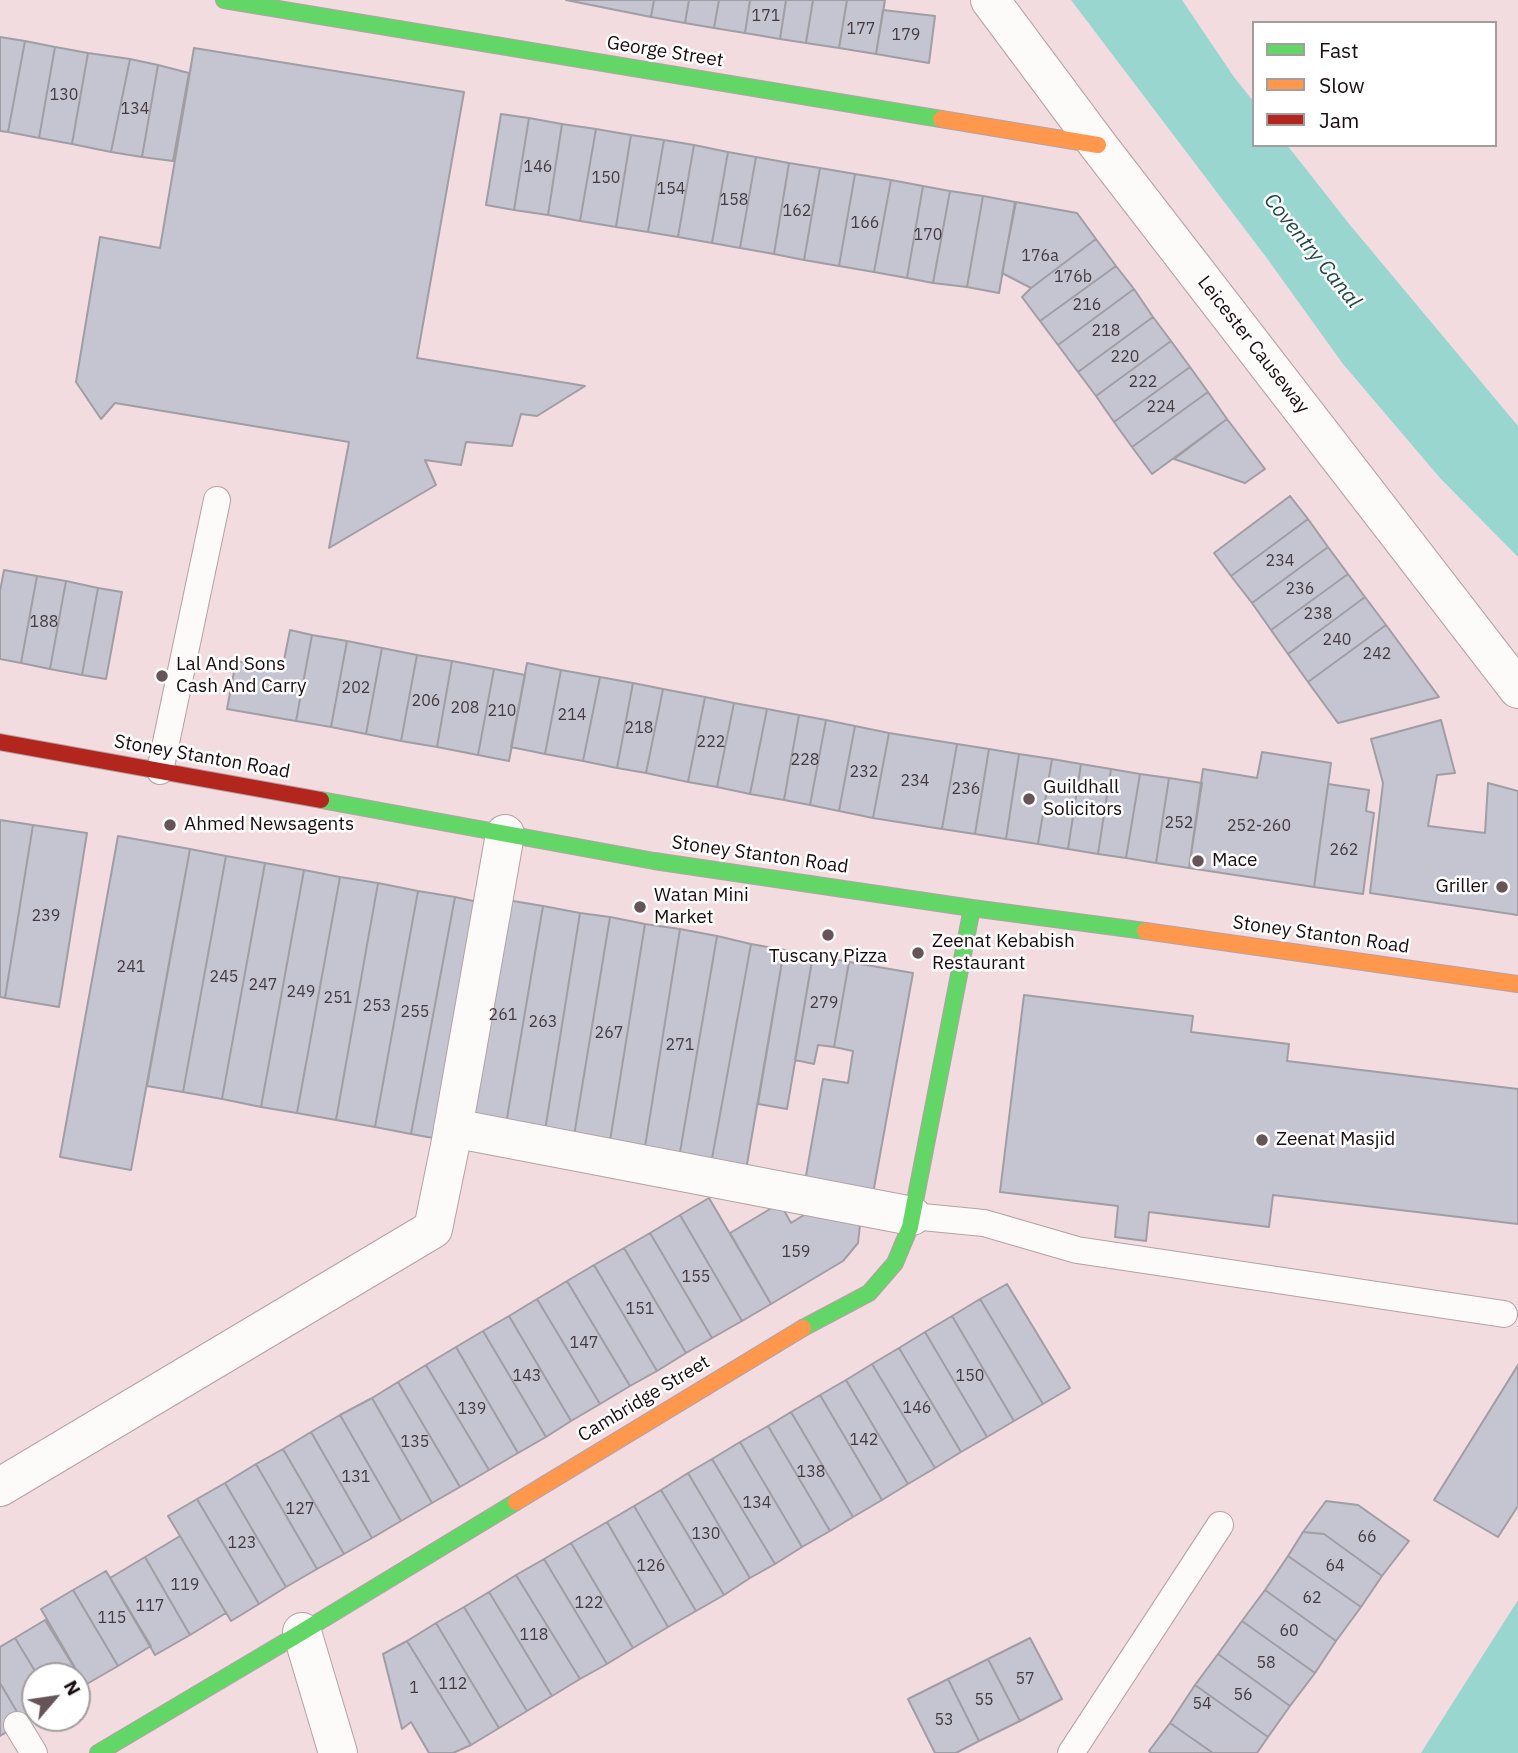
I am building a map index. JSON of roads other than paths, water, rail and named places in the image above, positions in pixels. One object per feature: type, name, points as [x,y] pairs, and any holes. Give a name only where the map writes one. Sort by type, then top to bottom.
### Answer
[{"type":"street","name":"George Street","points":[[225,0],[1098,145]]},
{"type":"street","name":"Leicester Causeway","points":[[990,0],[1098,145],[1518,689]]},
{"type":"street","name":"Stoney Stanton Road","points":[[0,742],[654,861],[1518,984]]},
{"type":"street","points":[[0,1487],[433,1229],[505,834]]},
{"type":"street","name":"Cambridge Street","points":[[98,1753],[791,1335],[869,1293],[895,1262],[910,1227],[972,908]]},
{"type":"street","points":[[453,1128],[912,1216]]},
{"type":"street","points":[[302,1632],[338,1753]]},
{"type":"lane","points":[[160,771],[217,499]]},
{"type":"lane","points":[[912,1216],[984,1223],[1077,1250],[1504,1314]]},
{"type":"lane","points":[[1071,1753],[1220,1525]]},
{"type":"lane","points":[[17,1725],[34,1753]]},
{"type":"water","name":"Coventry Canal","points":[[1071,0],[1182,0],[1252,100],[1252,147],[1289,147],[1518,426],[1518,557],[1440,478],[1343,364],[1266,257]]},
{"type":"water","points":[[1518,1600],[1518,1753],[1421,1753],[1457,1696]]},
{"type":"place","name":"Lal And Sons Cash And Carry","points":[[162,676]]},
{"type":"place","name":"Guildhall Solicitors","points":[[1029,799]]},
{"type":"place","name":"Ahmed Newsagents","points":[[170,825]]},
{"type":"place","name":"Mace","points":[[1198,861]]},
{"type":"place","name":"Griller","points":[[1502,887]]},
{"type":"place","name":"Watan Mini Market","points":[[640,907]]},
{"type":"place","name":"Tuscany Pizza","points":[[828,935]]},
{"type":"place","name":"Zeenat Kebabish Restaurant","points":[[918,953]]},
{"type":"place","name":"Zeenat Masjid","points":[[1262,1140]]}]
